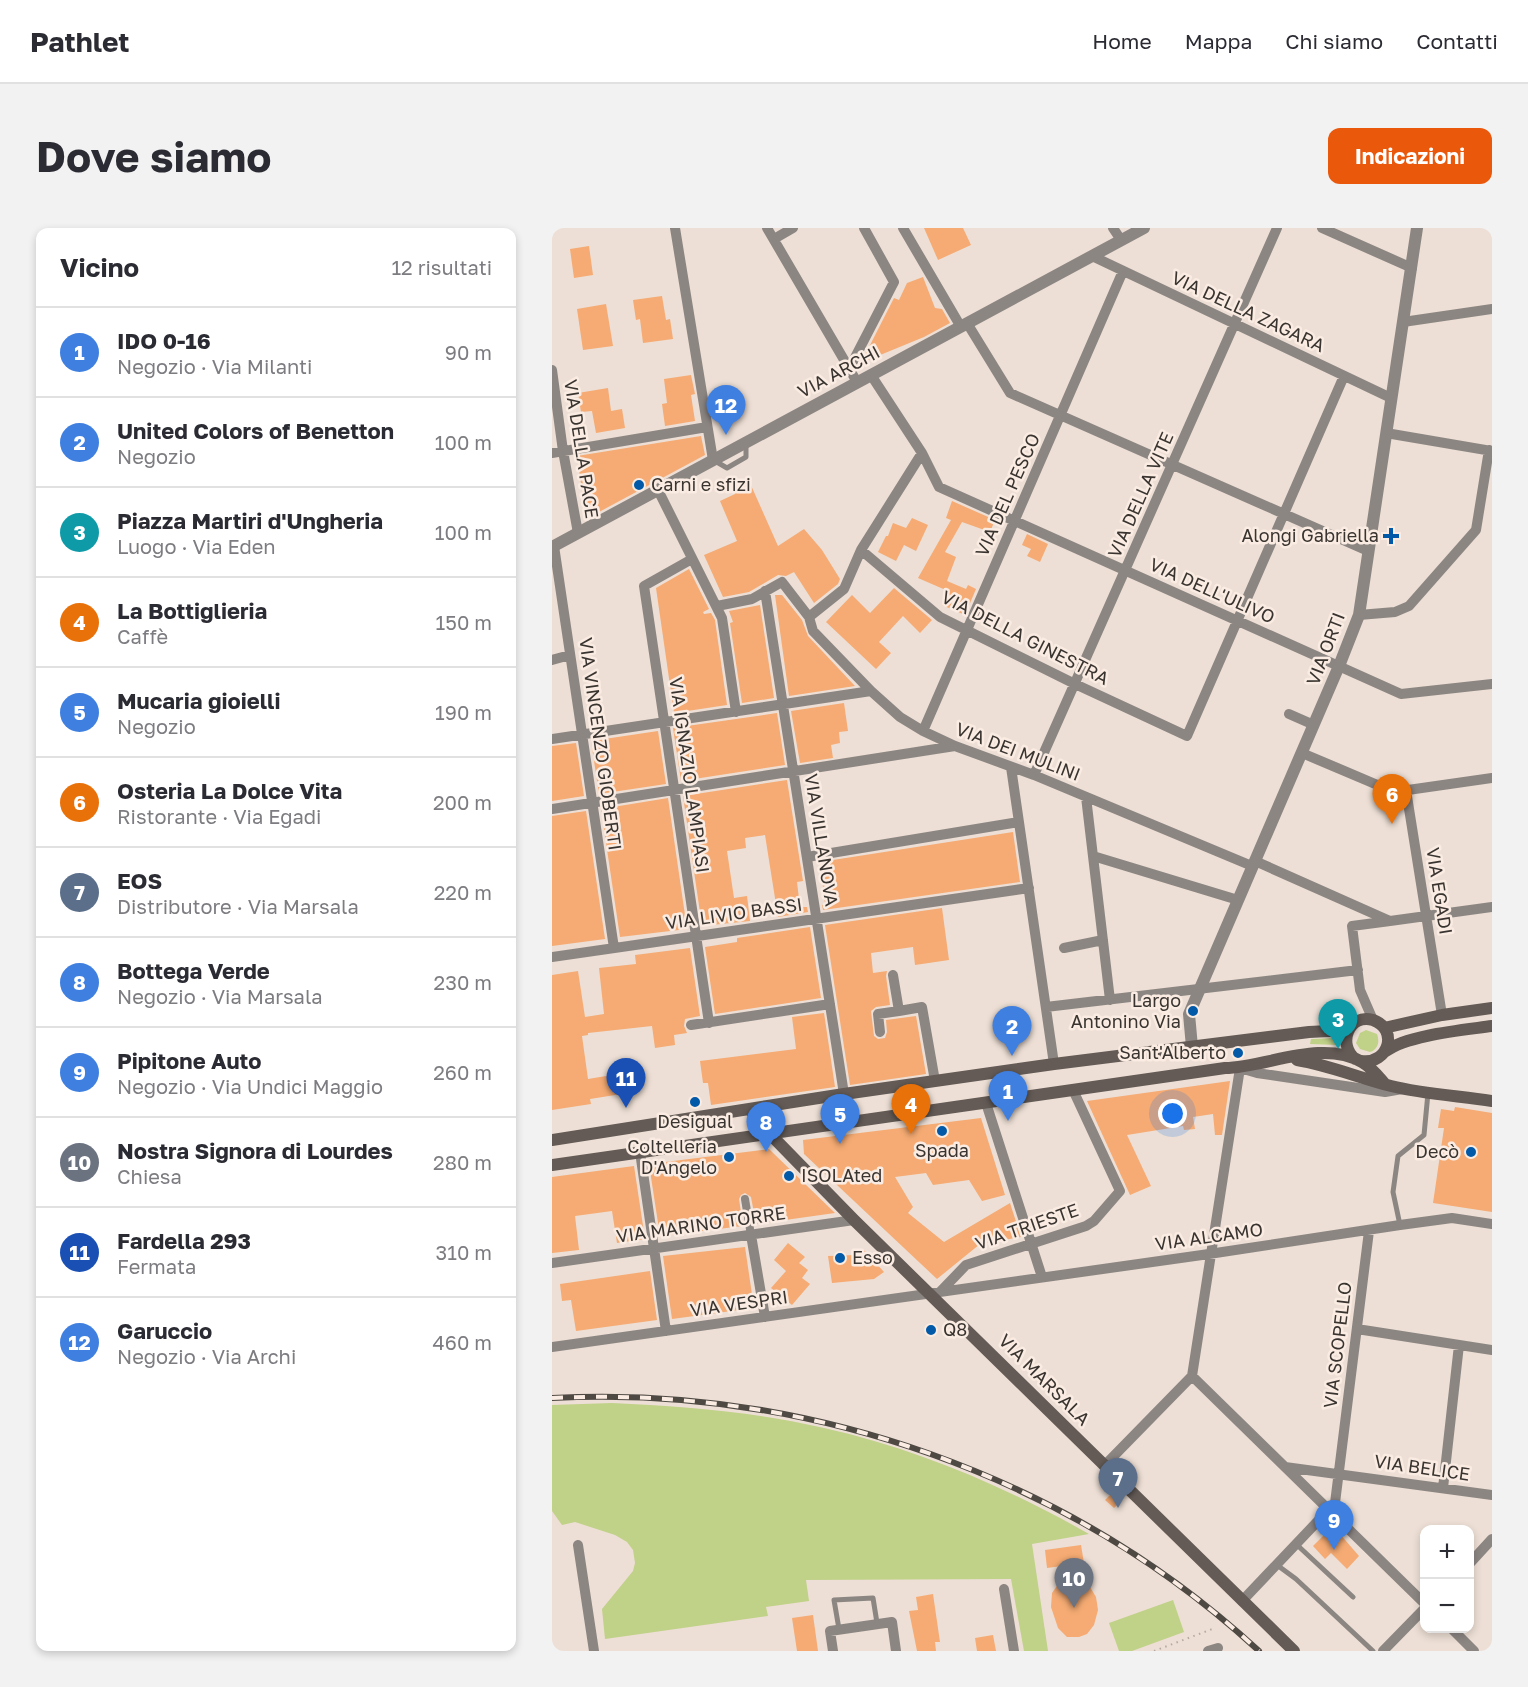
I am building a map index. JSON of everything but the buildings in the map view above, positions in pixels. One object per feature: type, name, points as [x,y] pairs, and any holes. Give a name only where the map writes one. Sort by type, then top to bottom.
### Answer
[{"type":"main road","points":[[1388,1085],[1351,1056],[1346,1046],[1346,1035],[1357,1022],[1378,1024],[1492,1008]]},
{"type":"main road","points":[[1378,1024],[1388,1039],[1382,1074],[1388,1085]]},
{"type":"main road","points":[[552,1165],[1225,1068],[1240,1068],[1282,1058],[1329,1054],[1373,1061],[1397,1044],[1455,1031],[1492,1026]]},
{"type":"main road","points":[[552,1140],[1054,1064],[1309,1032],[1349,1030]]},
{"type":"main road","points":[[1282,1058],[1334,1068],[1388,1085],[1492,1101]]},
{"type":"main road","name":"VIA MARSALA","points":[[750,1110],[770,1134],[854,1220],[935,1293],[1104,1466],[1294,1651]]},
{"type":"street","points":[[675,228],[713,460]]},
{"type":"street","points":[[767,228],[857,382]]},
{"type":"street","points":[[774,239],[793,228]]},
{"type":"street","points":[[849,369],[894,282],[864,228]]},
{"type":"street","points":[[903,228],[1010,393],[1368,551]]},
{"type":"street","points":[[1113,228],[1120,240]]},
{"type":"street","name":"VIA ARCHI","points":[[553,547],[1144,228]]},
{"type":"street","name":"VIA DELLA VITE","points":[[1034,775],[1277,228]]},
{"type":"street","points":[[1322,228],[1412,268]]},
{"type":"street","name":"VIA ORTI","points":[[1192,1047],[1189,1014],[1340,666],[1359,615],[1417,228]]},
{"type":"street","name":"VIA DELLA ZAGARA","points":[[1092,256],[1391,398]]},
{"type":"street","name":"VIA DEL PESCO","points":[[924,751],[927,733],[967,630],[1123,272]]},
{"type":"street","points":[[1403,322],[1492,309]]},
{"type":"street","name":"VIA DELLA PACE","points":[[552,370],[558,452],[578,533]]},
{"type":"street","points":[[809,617],[844,589],[861,550],[922,453],[871,375]]},
{"type":"street","points":[[1237,620],[1344,376]]},
{"type":"street","points":[[558,452],[707,427]]},
{"type":"street","points":[[1359,615],[1401,611],[1409,606],[1476,530],[1490,450],[1386,433]]},
{"type":"street","name":"VIA DELL'ULIVO","points":[[922,453],[939,487],[1401,694],[1492,684]]},
{"type":"street","points":[[658,490],[722,618],[736,712]]},
{"type":"street","name":"VIA VINCENZO GIOBERTI","points":[[553,547],[614,948]]},
{"type":"street","name":"VIA DELLA GINESTRA","points":[[861,550],[940,617],[1187,736],[1237,620]]},
{"type":"street","name":"VIA IGNAZIO LAMPIASI","points":[[692,559],[644,586],[709,1023]]},
{"type":"street","name":"VIA DEI MULINI","points":[[765,591],[782,582],[809,617],[813,631],[871,691],[900,717],[927,733],[1254,863],[1390,921]]},
{"type":"street","points":[[717,606],[752,599],[765,591]]},
{"type":"street","name":"VIA VILLANOVA","points":[[765,591],[844,1094]]},
{"type":"street","points":[[552,660],[570,655]]},
{"type":"street","points":[[552,739],[871,691]]},
{"type":"street","points":[[1289,714],[1314,725]]},
{"type":"street","points":[[552,808],[956,746]]},
{"type":"street","points":[[1302,753],[1394,792],[1492,778]]},
{"type":"street","points":[[1011,767],[1054,1064]]},
{"type":"street","name":"VIA EGADI","points":[[1406,790],[1438,997],[1447,1015]]},
{"type":"street","points":[[1086,797],[1110,1000]]},
{"type":"street","points":[[807,857],[1019,822]]},
{"type":"street","points":[[1093,855],[1238,900]]},
{"type":"street","name":"VIA LIVIO BASSI","points":[[552,957],[1029,888]]},
{"type":"street","points":[[1378,1024],[1360,990],[1352,926],[1492,907]]},
{"type":"street","points":[[1064,948],[1103,940]]},
{"type":"street","points":[[1046,1007],[1358,970]]},
{"type":"street","points":[[893,975],[899,1011]]},
{"type":"street","points":[[692,1025],[830,1004]]},
{"type":"street","points":[[880,1032],[878,1014],[922,1007],[935,1082]]},
{"type":"street","points":[[1104,1466],[1192,1376],[1209,1254],[1240,1068],[1385,1092],[1408,1089]]},
{"type":"street","name":"VIA TRIESTE","points":[[935,1293],[966,1265],[1086,1226],[1094,1221],[1120,1191],[1073,1090]]},
{"type":"street","points":[[986,1103],[1042,1277]]},
{"type":"street","points":[[640,1152],[666,1331]]},
{"type":"street","points":[[746,1199],[765,1317]]},
{"type":"street","name":"VIA ALCAMO","points":[[935,1293],[1452,1218],[1492,1224]]},
{"type":"street","name":"VIA MARINO TORRE","points":[[552,1263],[854,1220]]},
{"type":"street","name":"VIA SCOPELLO","points":[[1330,1514],[1335,1503],[1342,1471],[1369,1231]]},
{"type":"street","name":"VIA VESPRI","points":[[552,1347],[935,1293]]},
{"type":"street","points":[[1357,1329],[1492,1350]]},
{"type":"street","points":[[552,1342],[554,1359]]},
{"type":"street","points":[[1443,1488],[1459,1345]]},
{"type":"street","points":[[1192,1376],[1330,1514],[1420,1598]]},
{"type":"street","name":"VIA BELICE","points":[[1281,1463],[1492,1495]]},
{"type":"street","points":[[1242,1601],[1296,1544],[1330,1514]]},
{"type":"street","points":[[1474,1559],[1491,1544]]},
{"type":"street","points":[[579,1545],[594,1651]]},
{"type":"street","points":[[1004,1588],[1014,1651]]},
{"type":"street","points":[[1383,1651],[1420,1614]]},
{"type":"street","points":[[833,1651],[830,1631],[892,1622],[896,1651]]},
{"type":"street","points":[[1455,1633],[1474,1651]]},
{"type":"lane","points":[[1400,1225],[1394,1192],[1398,1156],[1424,1135],[1428,1092]]},
{"type":"lane","points":[[1296,1544],[1353,1598]]},
{"type":"lane","points":[[1276,1565],[1296,1579],[1373,1651]]},
{"type":"lane","points":[[840,1629],[834,1600],[873,1598],[877,1624]]},
{"type":"path","points":[[1154,1651],[1215,1628]]},
{"type":"green space","points":[[1366,1030],[1377,1034],[1378,1037],[1377,1047],[1370,1052],[1360,1049],[1356,1043],[1360,1033]]},
{"type":"green space","points":[[1338,1038],[1338,1045],[1310,1044],[1311,1039]]},
{"type":"green space","points":[[612,1403],[745,1414],[798,1422],[859,1437],[961,1471],[1089,1534],[1032,1544],[1048,1651],[1024,1651],[1011,1579],[806,1580],[809,1601],[766,1607],[768,1616],[605,1639],[602,1609],[633,1571],[635,1563],[633,1550],[627,1542],[615,1535],[575,1522],[562,1525],[552,1511],[552,1405]]},
{"type":"green space","points":[[1173,1600],[1184,1632],[1132,1651],[1119,1651],[1109,1623]]},
{"type":"railway","points":[[552,1398],[648,1398],[744,1407],[839,1426],[931,1454],[1020,1491],[1105,1536],[1185,1589],[1259,1651]]},
{"type":"place","name":"Garuccio","points":[[726,435]]},
{"type":"place","name":"Carni e sfizi","points":[[639,485]]},
{"type":"place","name":"Alongi Gabriella","points":[[1391,536]]},
{"type":"place","name":"Osteria La Dolce Vita","points":[[1392,824]]},
{"type":"place","name":"Largo Antonino Via","points":[[1193,1011]]},
{"type":"place","name":"Piazza Martiri d'Ungheria","points":[[1338,1049]]},
{"type":"place","name":"Sant'Alberto","points":[[1238,1053]]},
{"type":"place","name":"United Colors of Benetton","points":[[1012,1056]]},
{"type":"place","name":"Desigual","points":[[695,1102]]},
{"type":"place","name":"Fardella 293","points":[[626,1108]]},
{"type":"place","name":"IDO 0-16","points":[[1008,1121]]},
{"type":"place","name":"Spada","points":[[942,1131]]},
{"type":"place","name":"La Bottiglieria","points":[[911,1134]]},
{"type":"place","name":"Mucaria gioielli","points":[[840,1144]]},
{"type":"place","name":"Bottega Verde","points":[[766,1152]]},
{"type":"place","name":"Decò","points":[[1471,1152]]},
{"type":"place","name":"Coltelleria D'Angelo","points":[[729,1157]]},
{"type":"place","name":"ISOLAted","points":[[789,1176]]},
{"type":"place","name":"Esso","points":[[840,1258]]},
{"type":"place","name":"Q8","points":[[931,1330]]},
{"type":"place","name":"EOS","points":[[1118,1508]]},
{"type":"place","name":"Pipitone Auto","points":[[1334,1550]]},
{"type":"place","name":"Nostra Signora di Lourdes","points":[[1074,1608]]}]
